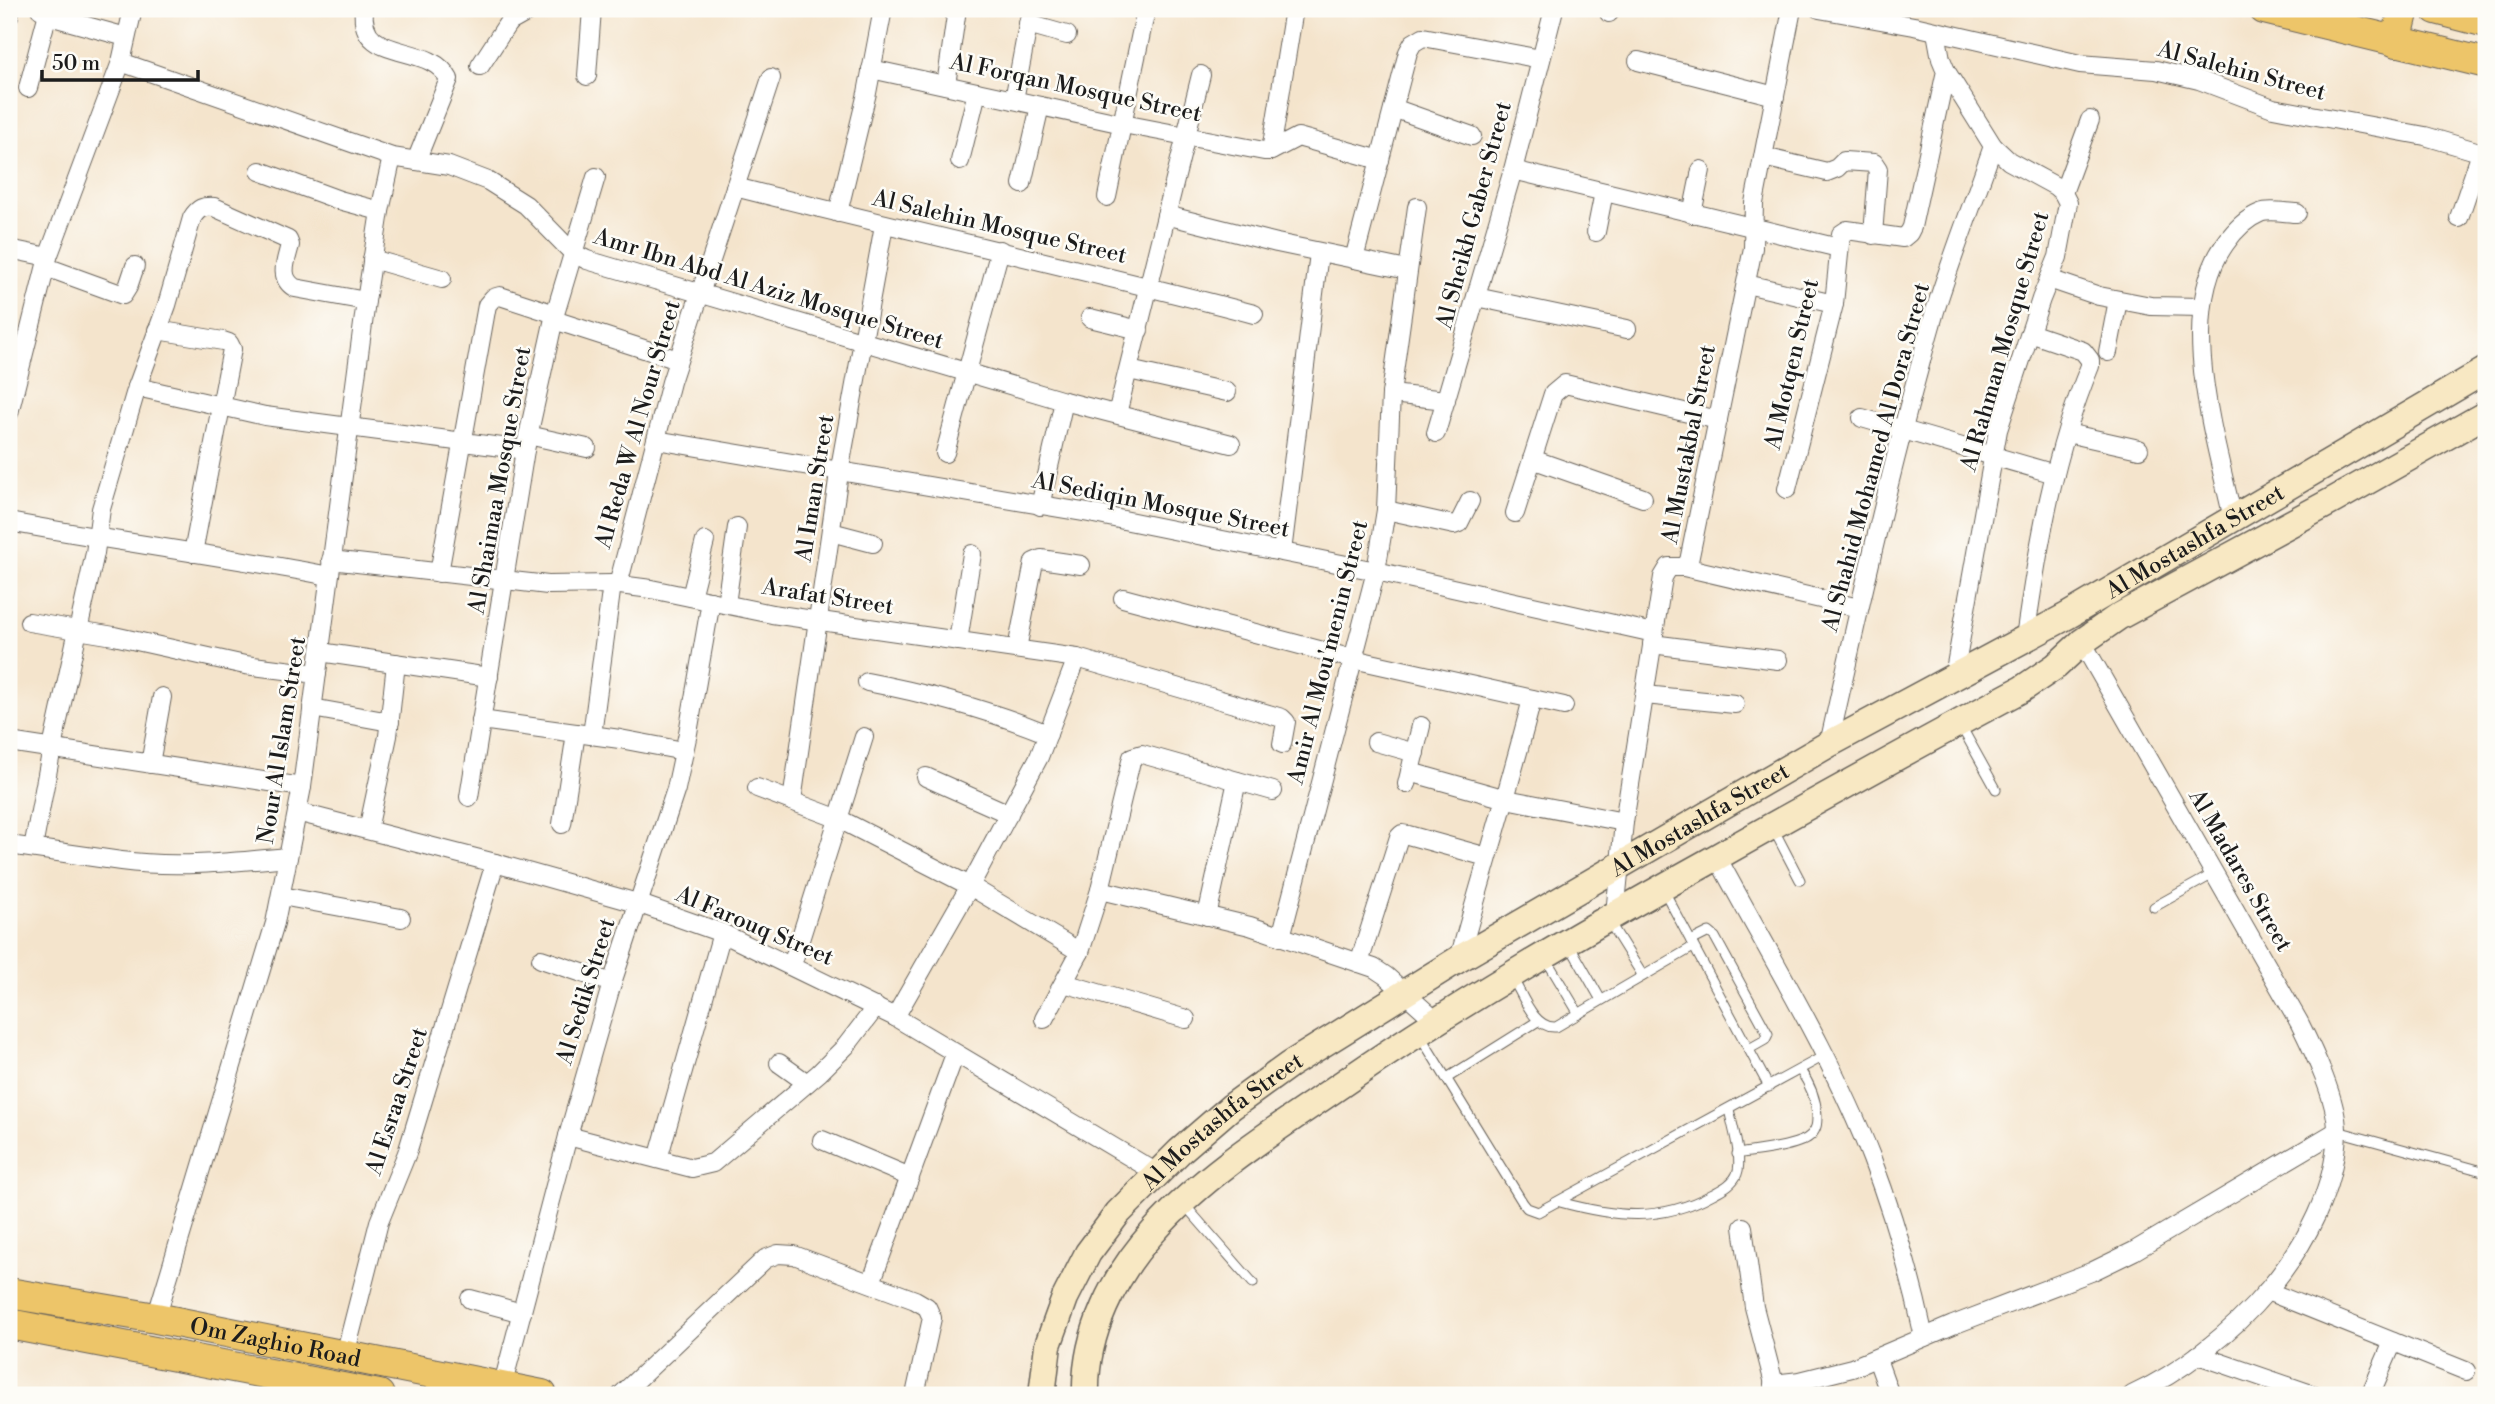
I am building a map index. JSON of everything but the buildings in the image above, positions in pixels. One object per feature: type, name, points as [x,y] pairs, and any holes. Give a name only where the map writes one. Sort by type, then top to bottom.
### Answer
[{"type":"main road","points":[[2264,9],[2300,13],[2396,41],[2486,63]]},
{"type":"main road","points":[[2396,41],[2404,9]]},
{"type":"main road","points":[[2435,9],[2486,22]]},
{"type":"main road","name":"Om Zaghio Road","points":[[9,1293],[345,1355],[500,1392],[542,1395]]},
{"type":"main road","name":"Om Zaghio Road","points":[[9,1324],[379,1395]]},
{"type":"street","points":[[9,16],[10,9]]},
{"type":"street","points":[[9,413],[47,262],[121,62],[133,9]]},
{"type":"street","points":[[480,66],[508,23],[533,9]]},
{"type":"street","points":[[587,76],[592,9]]},
{"type":"street","points":[[838,214],[883,9]]},
{"type":"street","points":[[946,85],[957,9]]},
{"type":"street","points":[[1107,197],[1146,9]]},
{"type":"street","points":[[1271,151],[1294,9]]},
{"type":"street","name":"Al Sheikh Gaber Street","points":[[1436,433],[1513,170],[1554,9]]},
{"type":"street","name":"Al Mustakbal Street","points":[[1611,916],[1665,571],[1669,567],[1684,567],[1689,561],[1753,248],[1754,203],[1791,9]]},
{"type":"street","name":"Al Salehin Street","points":[[1819,9],[1915,18],[1936,32],[2080,64],[2156,70],[2199,80],[2273,108],[2425,136],[2484,154]]},
{"type":"street","points":[[361,10],[368,36],[380,45],[432,61],[443,69],[449,79],[416,161]]},
{"type":"street","points":[[29,88],[44,11],[57,18],[126,37]]},
{"type":"street","points":[[1014,100],[1030,16],[1067,35]]},
{"type":"street","points":[[1513,170],[1839,248],[1844,231],[1903,238],[1909,233],[1946,71],[1936,32]]},
{"type":"street","points":[[1354,259],[1408,52],[1413,43],[1423,37],[1541,59]]},
{"type":"street","points":[[1638,61],[1775,96]]},
{"type":"street","name":"Amr Ibn Abd Al Aziz Mosque Street","points":[[121,62],[393,157],[449,166],[488,181],[526,205],[573,253],[587,260],[1064,401],[1231,444]]},
{"type":"street","name":"Al Forqan Mosque Street","points":[[871,69],[1123,124],[1271,151]]},
{"type":"street","name":"Al Rahman Mosque Street","points":[[1946,71],[1993,146],[2009,161],[2063,193],[2068,203],[2058,257],[2030,333],[1992,455],[1954,676]]},
{"type":"street","points":[[1117,414],[1201,75]]},
{"type":"street","name":"Al Reda W Al Nour Street","points":[[562,824],[615,585],[678,360],[771,78]]},
{"type":"street","points":[[960,161],[977,92]]},
{"type":"street","points":[[1022,184],[1040,106]]},
{"type":"street","points":[[1393,108],[1472,136]]},
{"type":"street","points":[[2063,193],[2090,120]]},
{"type":"street","points":[[1271,151],[1298,137],[1380,160]]},
{"type":"street","name":"Al Shahid Mohamed Al Dora Street","points":[[1829,744],[1902,430],[1936,308],[1993,146]]},
{"type":"street","points":[[2459,218],[2484,154]]},
{"type":"street","name":"Nour Al Islam Street","points":[[156,1318],[281,896],[302,787],[372,259],[393,157]]},
{"type":"street","points":[[1763,157],[1827,172],[1844,161],[1874,163],[1878,169],[1873,235]]},
{"type":"street","points":[[1692,214],[1701,170]]},
{"type":"street","points":[[260,172],[339,200],[380,211]]},
{"type":"street","name":"Al Shaimaa Mosque Street","points":[[469,797],[527,443],[555,317],[596,177]]},
{"type":"street","name":"Al Salehin Mosque Street","points":[[735,187],[838,214],[1149,286],[1254,314]]},
{"type":"street","points":[[1596,232],[1604,192]]},
{"type":"street","points":[[33,848],[114,461],[192,218],[197,210],[205,206],[214,207],[288,240],[290,245],[284,276],[288,284],[295,288],[366,301]]},
{"type":"street","name":"Amir Al Mou'menin Street","points":[[1281,937],[1376,571],[1386,510],[1391,394],[1417,207]]},
{"type":"street","points":[[2232,519],[2206,392],[2201,335],[2205,285],[2214,260],[2235,229],[2262,212],[2297,213]]},
{"type":"street","points":[[1166,215],[1319,253],[1407,270]]},
{"type":"street","name":"Al Iman Street","points":[[792,801],[839,473],[884,225]]},
{"type":"street","name":"Al Motqen Street","points":[[1787,489],[1834,304],[1839,248]]},
{"type":"street","points":[[9,249],[47,262],[123,295],[135,266]]},
{"type":"street","points":[[945,453],[1000,250]]},
{"type":"street","points":[[1282,552],[1319,253]]},
{"type":"street","points":[[372,259],[442,279]]},
{"type":"street","points":[[2049,279],[2118,300],[2151,306],[2202,307]]},
{"type":"street","points":[[1746,284],[1834,304]]},
{"type":"street","points":[[439,573],[486,305],[493,298],[500,296],[678,360]]},
{"type":"street","points":[[1476,297],[1627,330]]},
{"type":"street","points":[[2108,352],[2118,300]]},
{"type":"street","points":[[1090,318],[1139,330]]},
{"type":"street","points":[[158,330],[229,343],[232,349],[193,553]]},
{"type":"street","points":[[2025,638],[2037,552],[2055,474],[2090,360],[2083,351],[2030,333]]},
{"type":"street","points":[[1129,370],[1227,392]]},
{"type":"street","name":"Al Mostashfa Street","points":[[1042,1395],[1048,1345],[1065,1298],[1088,1253],[1118,1213],[1157,1173],[1231,1107],[1289,1065],[1460,959],[1829,744],[2067,616],[2486,370]]},
{"type":"street","points":[[1515,513],[1553,394],[1565,384],[1718,420]]},
{"type":"street","points":[[137,387],[222,407],[349,428],[462,441],[587,448]]},
{"type":"street","points":[[1391,394],[1446,400]]},
{"type":"street","points":[[1040,506],[1064,401]]},
{"type":"street","name":"Al Mostashfa Street","points":[[1086,1395],[1089,1352],[1096,1325],[1108,1298],[1137,1251],[1181,1202],[1289,1122],[1427,1027],[1543,954],[2039,678],[2082,642],[2118,617],[2486,414]]},
{"type":"street","points":[[1862,418],[2055,474]]},
{"type":"street","points":[[2067,433],[2139,449]]},
{"type":"street","name":"Al Sediqin Mosque Street","points":[[656,440],[1040,506],[1282,552],[1376,571],[1653,638],[1778,660]]},
{"type":"street","points":[[1532,459],[1643,498]]},
{"type":"street","points":[[2316,469],[2334,500]]},
{"type":"street","points":[[1386,510],[1454,525],[1460,523],[1470,501]]},
{"type":"street","name":"Arafat Street","points":[[9,522],[247,560],[330,568],[439,573],[548,585],[615,585],[818,620],[1077,658],[1282,718],[1286,722],[1282,744]]},
{"type":"street","name":"Al Sedik Street","points":[[500,1392],[568,1136],[612,984],[676,789],[737,527]]},
{"type":"street","points":[[831,532],[873,542]]},
{"type":"street","points":[[691,597],[705,541]]},
{"type":"street","points":[[958,640],[972,554]]},
{"type":"street","points":[[1017,649],[1034,562],[1041,559],[1082,565]]},
{"type":"street","points":[[1684,567],[1859,608]]},
{"type":"street","points":[[1123,598],[1353,659],[1564,706]]},
{"type":"street","points":[[29,622],[114,636],[245,665],[317,674]]},
{"type":"street","name":"Al Madares Street","points":[[2082,642],[2286,996],[2312,1048],[2331,1102],[2337,1131]]},
{"type":"street","points":[[320,652],[489,677]]},
{"type":"street","points":[[895,1017],[1009,814],[1048,734],[1077,658]]},
{"type":"street","points":[[368,830],[390,722],[396,663]]},
{"type":"street","points":[[867,682],[945,698],[1006,717],[1048,734]]},
{"type":"street","points":[[1644,695],[1735,704]]},
{"type":"street","points":[[150,764],[163,697]]},
{"type":"street","points":[[1460,959],[1532,699]]},
{"type":"street","points":[[1906,702],[1927,741]]},
{"type":"street","points":[[312,708],[390,722]]},
{"type":"street","points":[[481,720],[684,751]]},
{"type":"street","points":[[1421,726],[1409,778],[1624,822]]},
{"type":"street","points":[[792,965],[864,737]]},
{"type":"street","points":[[9,742],[302,787]]},
{"type":"street","points":[[1376,742],[1415,753]]},
{"type":"street","points":[[1044,1019],[1080,952],[1100,890],[1132,757],[1142,754],[1273,791]]},
{"type":"street","points":[[926,777],[1009,814]]},
{"type":"street","points":[[1207,916],[1237,780]]},
{"type":"street","points":[[757,788],[839,819],[970,886],[1080,952]]},
{"type":"street","name":"Al Farouq Street","points":[[297,812],[637,903],[722,933],[895,1017],[1157,1173]]},
{"type":"street","points":[[1359,963],[1402,834],[1487,857]]},
{"type":"street","points":[[9,845],[122,861],[158,863],[226,863],[288,857]]},
{"type":"street","name":"Al Mostashfa Street","points":[[1717,857],[1824,1056],[1852,1114],[1887,1202],[1914,1292],[1924,1337]]},
{"type":"street","name":"Al Esraa Street","points":[[345,1355],[379,1222],[415,1128],[495,863]]},
{"type":"street","points":[[1100,890],[1207,916],[1359,963],[1386,976],[1404,994],[1427,1027]]},
{"type":"street","points":[[281,896],[401,918]]},
{"type":"street","points":[[658,1159],[722,933]]},
{"type":"street","points":[[541,959],[612,984]]},
{"type":"street","points":[[1064,983],[1185,1019]]},
{"type":"street","points":[[568,1136],[692,1168],[713,1163],[807,1083],[846,1045],[876,1007]]},
{"type":"street","points":[[870,1283],[955,1054]]},
{"type":"street","points":[[779,1063],[807,1083]]},
{"type":"street","points":[[2132,1395],[2198,1355],[2246,1314],[2267,1291],[2297,1250],[2320,1205],[2331,1168],[2337,1131]]},
{"type":"street","points":[[1743,1227],[1754,1307],[1775,1390],[1877,1359],[1924,1337],[2113,1262],[2337,1131]]},
{"type":"street","points":[[822,1140],[909,1178]]},
{"type":"street","points":[[621,1395],[765,1259],[778,1254],[794,1255],[928,1307],[932,1318],[915,1395]]},
{"type":"street","points":[[2267,1291],[2466,1371]]},
{"type":"street","points":[[470,1298],[522,1313]]},
{"type":"street","points":[[2370,1395],[2393,1342]]},
{"type":"street","points":[[2198,1355],[2314,1395]]},
{"type":"street","points":[[1877,1359],[1890,1395]]},
{"type":"lane","points":[[1959,723],[1996,789]]},
{"type":"lane","points":[[1772,826],[1800,880]]},
{"type":"lane","points":[[2154,907],[2215,873]]},
{"type":"lane","points":[[1662,888],[1769,1087]]},
{"type":"lane","points":[[1611,916],[1643,976]]},
{"type":"lane","points":[[1510,974],[1538,1021],[1546,1027],[1556,1027],[1712,932],[1768,1034],[1765,1040],[1749,1049]]},
{"type":"lane","points":[[1567,941],[1601,1000]]},
{"type":"lane","points":[[1543,954],[1578,1014]]},
{"type":"lane","points":[[1447,1078],[1538,1021]]},
{"type":"lane","points":[[1427,1027],[1447,1078],[1527,1208],[1538,1212],[1824,1056]]},
{"type":"lane","points":[[1737,1154],[1802,1141],[1813,1133],[1816,1126],[1816,1106],[1808,1081],[1800,1070]]},
{"type":"lane","points":[[1559,1202],[1621,1216],[1676,1210],[1702,1200],[1732,1182],[1739,1168],[1729,1109]]},
{"type":"lane","points":[[2337,1131],[2486,1172]]},
{"type":"lane","points":[[1181,1202],[1253,1283]]}]
